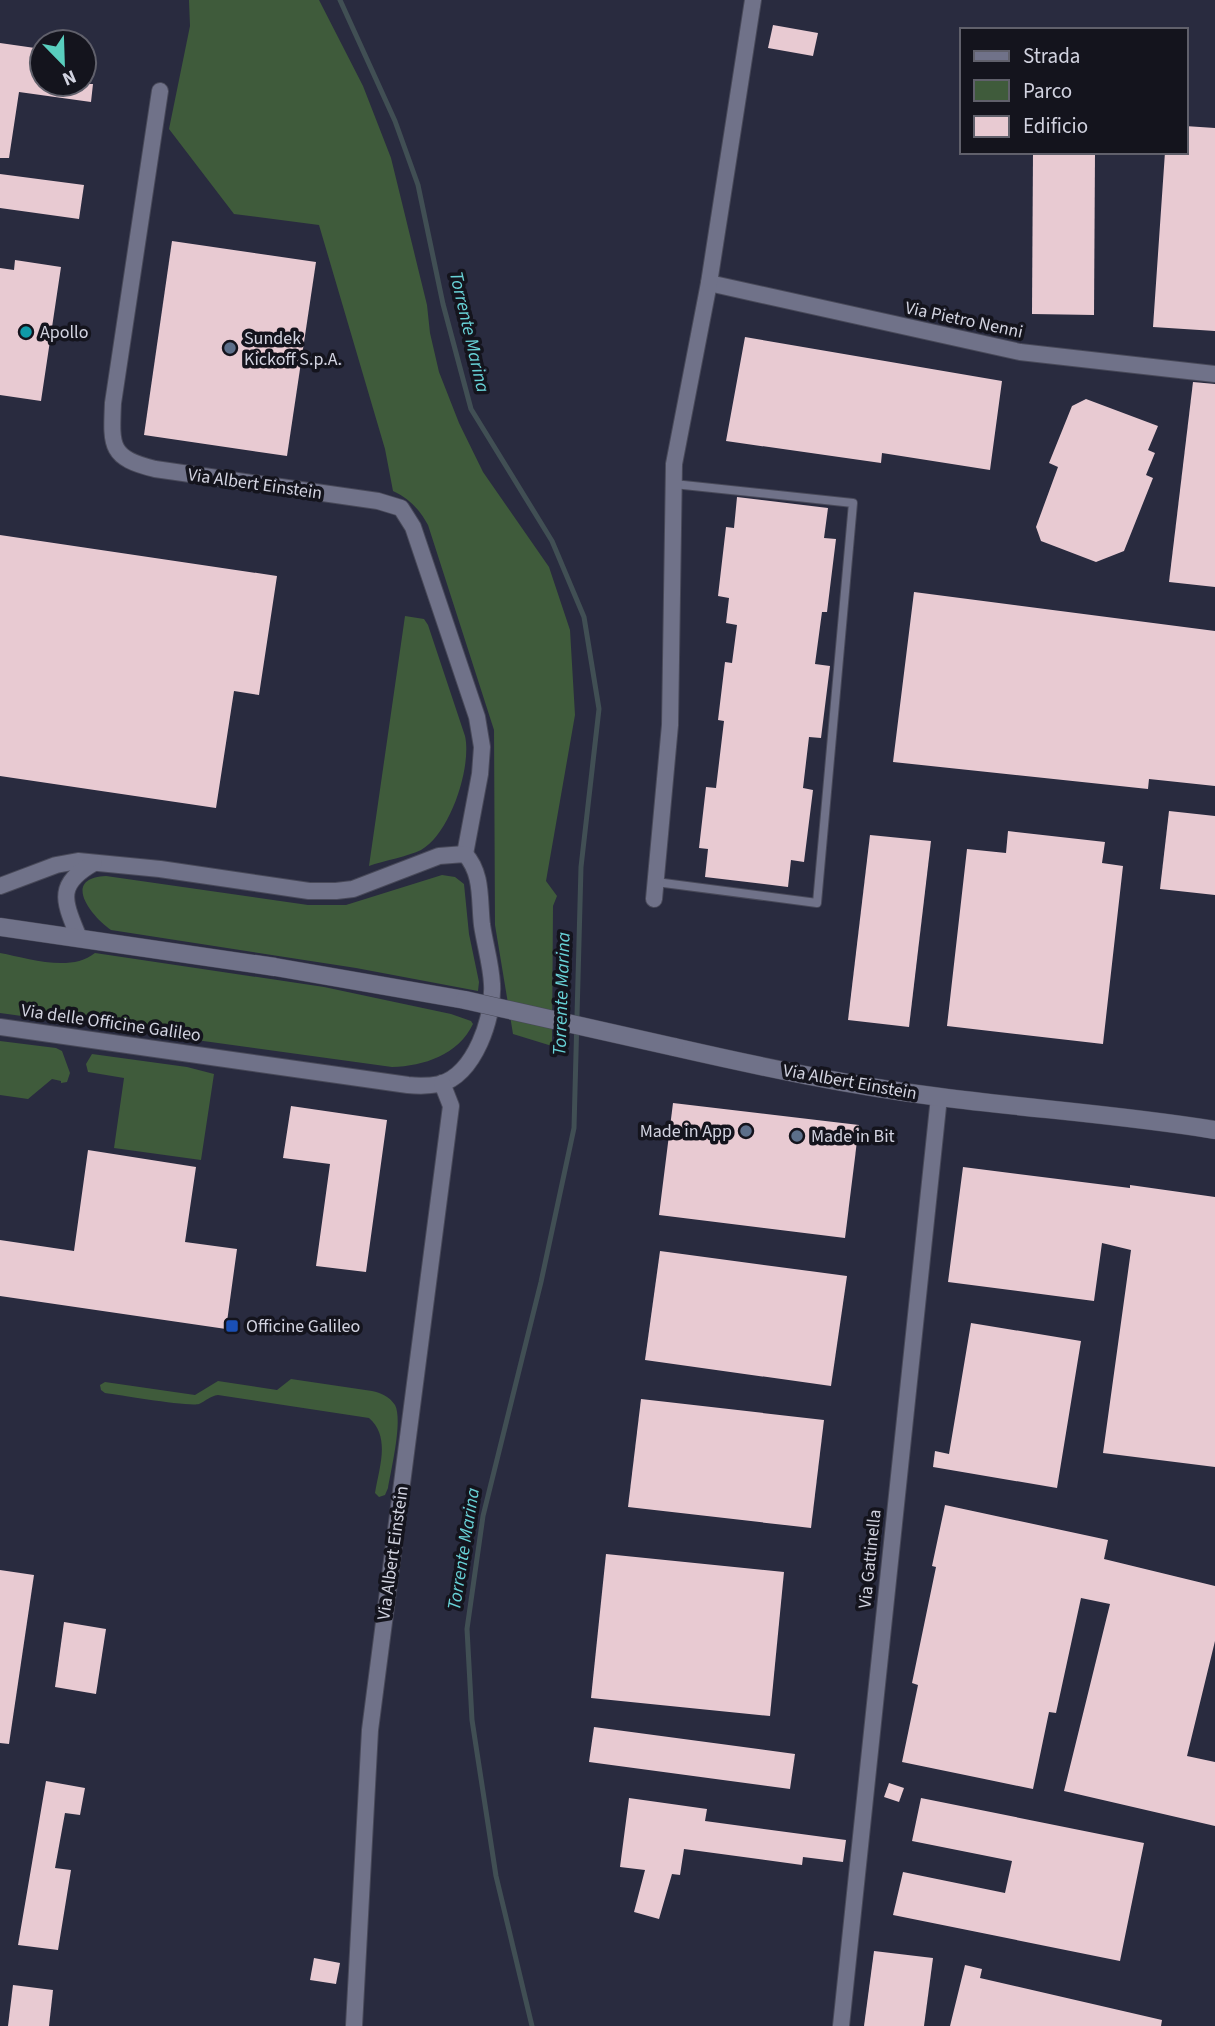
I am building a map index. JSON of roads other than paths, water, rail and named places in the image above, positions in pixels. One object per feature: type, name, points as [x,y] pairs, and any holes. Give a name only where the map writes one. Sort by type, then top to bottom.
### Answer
[{"type":"street","points":[[654,899],[670,725],[674,464],[709,283],[753,0]]},
{"type":"street","name":"Via Albert Einstein","points":[[160,91],[113,403],[111,435],[118,453],[132,464],[155,469],[378,501],[401,508],[413,527],[477,716],[482,747],[481,761],[465,854]]},
{"type":"street","name":"Via Pietro Nenni","points":[[709,283],[1020,352],[1215,374]]},
{"type":"street","points":[[0,886],[56,865],[78,861],[160,869],[309,891],[336,891],[353,888],[439,856],[465,854],[475,865],[480,887],[483,932],[492,988],[484,1032],[475,1052],[463,1069],[442,1083]]},
{"type":"street","points":[[79,938],[68,909],[67,889],[79,871],[94,863]]},
{"type":"street","name":"Via Albert Einstein","points":[[0,927],[275,967],[465,1000],[797,1074],[939,1097],[1215,1130]]},
{"type":"street","name":"Via delle Officine Galileo","points":[[0,1027],[408,1085],[442,1083]]},
{"type":"street","name":"Via Albert Einstein","points":[[354,2026],[370,1730],[451,1106],[442,1083]]},
{"type":"street","name":"Via Gattinella","points":[[841,2026],[939,1097]]},
{"type":"lane","points":[[656,882],[817,903],[853,503],[674,484]]},
{"type":"waterway","name":"Torrente Marina","points":[[340,0],[395,121],[418,185],[443,304],[471,409],[552,541],[584,617],[599,709],[581,867],[574,1128],[541,1282],[483,1516],[467,1629],[472,1720],[496,1876],[532,2026]]},
{"type":"place","name":"Apollo","points":[[26,332]]},
{"type":"place","name":"Sundek Kickoff S.p.A.","points":[[230,348]]},
{"type":"place","name":"Made in App","points":[[746,1131]]},
{"type":"place","name":"Made in Bit","points":[[797,1136]]},
{"type":"place","name":"Officine Galileo","points":[[232,1326]]}]
